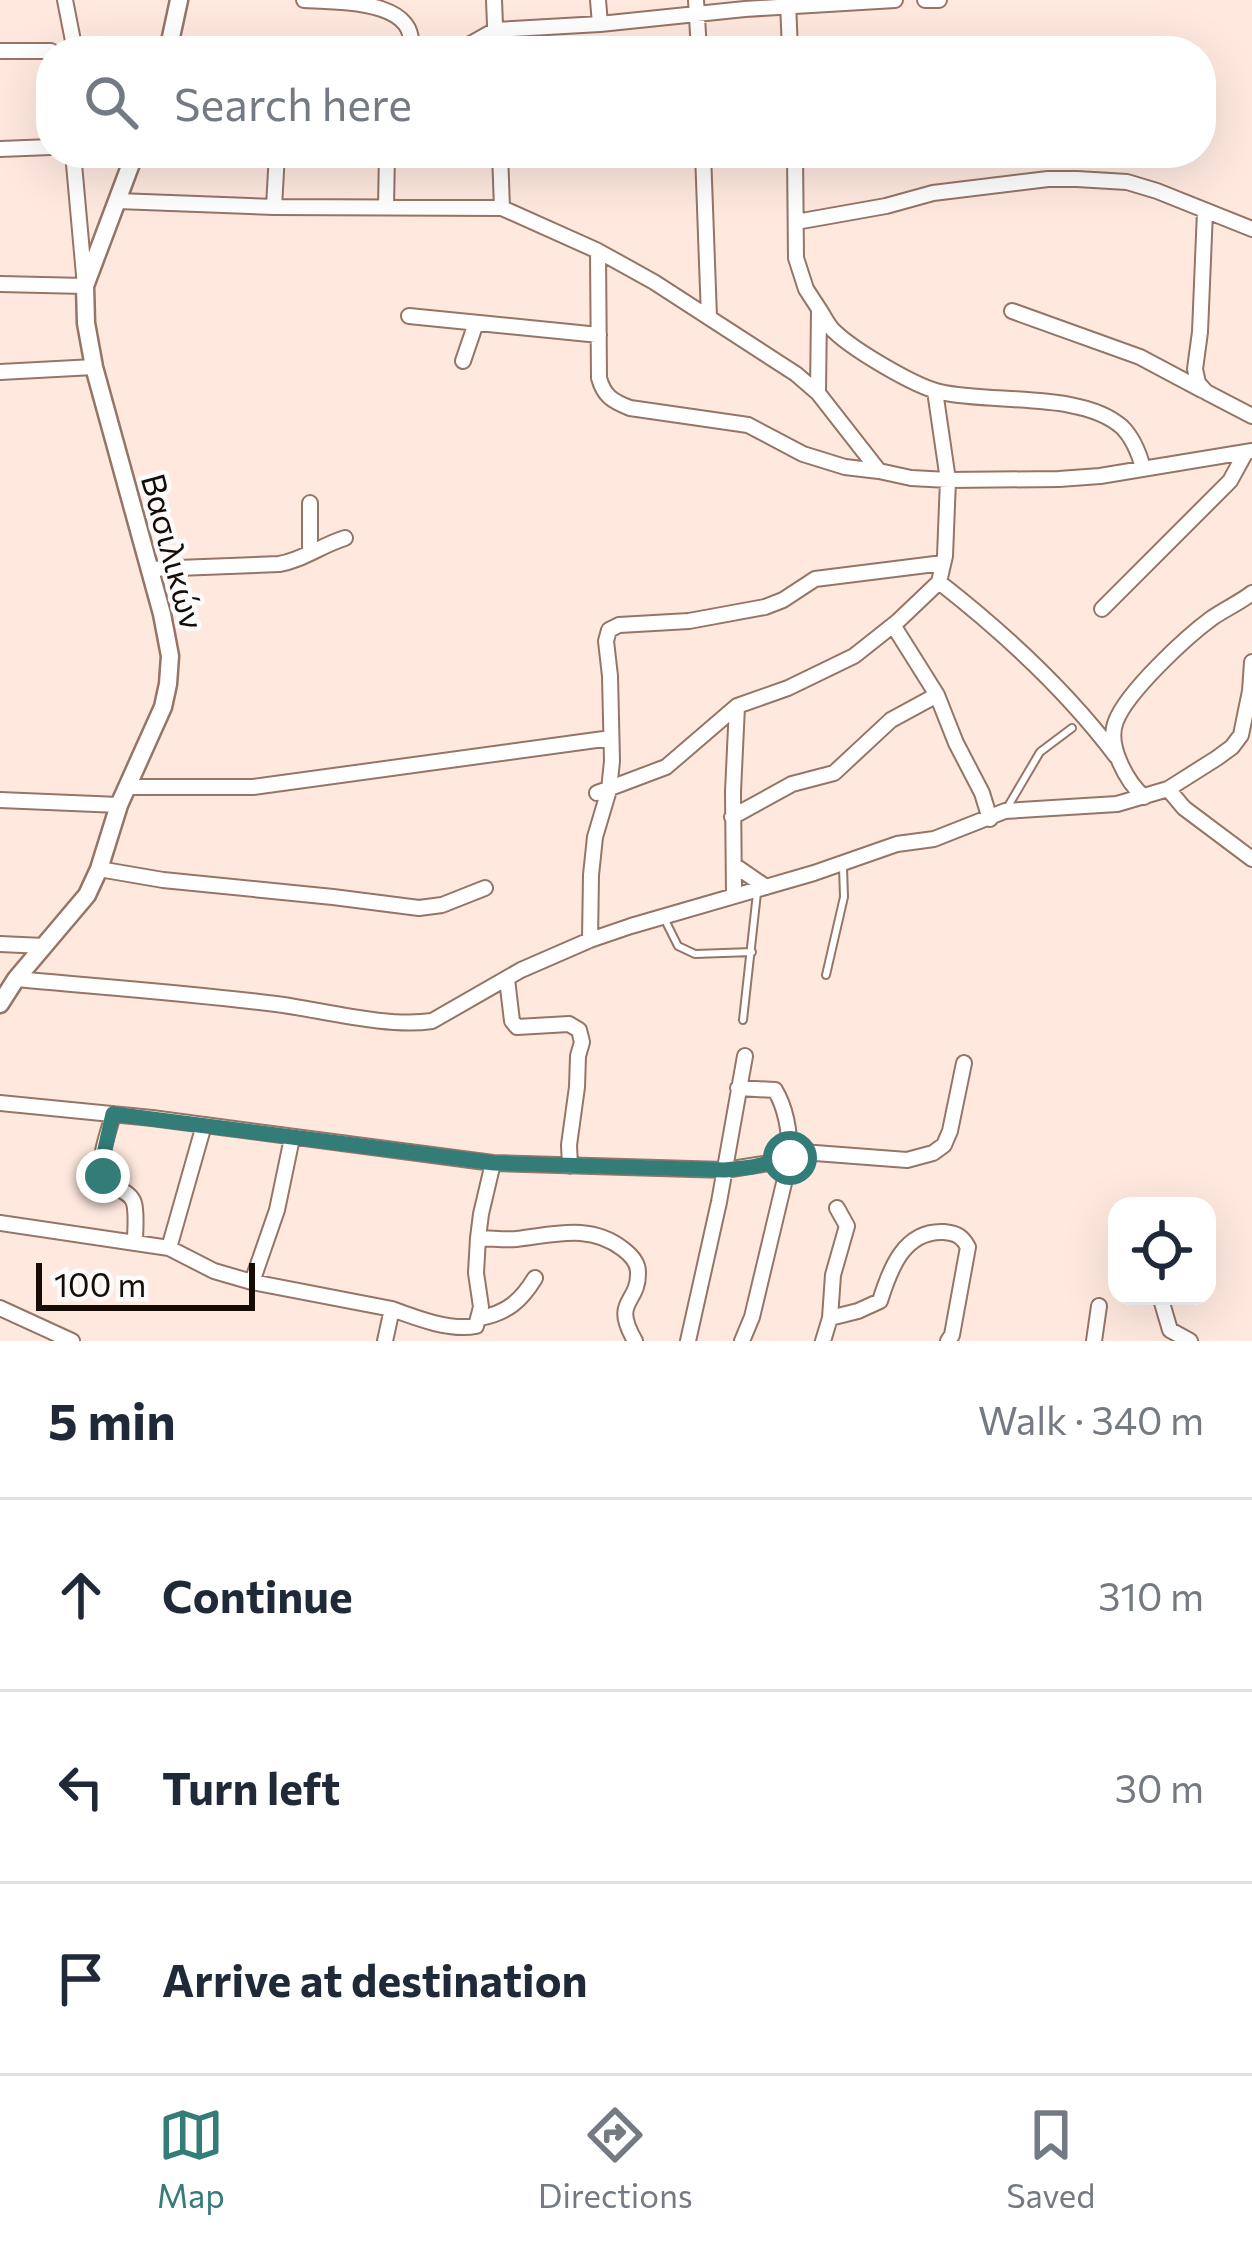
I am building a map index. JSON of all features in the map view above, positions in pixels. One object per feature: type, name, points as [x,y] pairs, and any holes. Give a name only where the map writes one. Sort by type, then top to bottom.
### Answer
[{"type":"street","points":[[65,0],[71,36]]},
{"type":"street","points":[[171,36],[178,0]]},
{"type":"street","points":[[304,0],[398,11],[411,36]]},
{"type":"street","points":[[494,0],[495,36]]},
{"type":"street","points":[[598,0],[599,24]]},
{"type":"street","points":[[484,36],[495,30],[599,24],[697,7],[908,0]]},
{"type":"street","points":[[926,0],[939,0]]},
{"type":"street","points":[[788,3],[789,36]]},
{"type":"street","points":[[0,51],[36,51]]},
{"type":"street","points":[[0,149],[36,148]]},
{"type":"street","points":[[0,284],[85,286],[74,168]]},
{"type":"street","name":"Βασιλικών","points":[[0,1004],[86,895],[163,707],[168,684],[170,656],[151,569],[86,323],[85,286],[130,168]]},
{"type":"street","points":[[274,206],[276,168]]},
{"type":"street","points":[[386,207],[387,168]]},
{"type":"street","points":[[501,168],[502,208]]},
{"type":"street","points":[[704,168],[710,317]]},
{"type":"street","points":[[795,168],[796,258],[806,289],[834,331],[892,371],[935,392],[1046,401],[1097,414],[1125,430],[1143,468]]},
{"type":"street","points":[[796,222],[933,193],[1063,179],[1126,182],[1252,229]]},
{"type":"street","points":[[118,201],[502,208],[598,251],[796,374],[818,393],[879,471]]},
{"type":"street","points":[[1205,212],[1195,369],[1206,392]]},
{"type":"street","points":[[598,251],[598,377],[611,401],[630,408],[748,425],[803,454],[845,467],[948,481],[1100,476],[1249,452]]},
{"type":"street","points":[[818,393],[819,309]]},
{"type":"street","points":[[1012,310],[1140,357],[1252,416]]},
{"type":"street","points":[[409,316],[599,335]]},
{"type":"street","points":[[464,362],[476,323]]},
{"type":"street","points":[[0,372],[94,367]]},
{"type":"street","points":[[603,792],[666,766],[737,706],[766,698],[854,656],[939,582],[948,481],[935,392]]},
{"type":"street","points":[[1102,609],[1230,481],[1249,452]]},
{"type":"street","points":[[310,502],[310,552]]},
{"type":"street","points":[[151,569],[293,562],[345,538]]},
{"type":"street","points":[[590,940],[593,856],[611,738],[609,630],[765,607],[829,577],[944,563]]},
{"type":"street","points":[[939,582],[1057,687],[1122,765]]},
{"type":"street","points":[[1144,797],[1133,788],[1122,765],[1115,744],[1116,718],[1179,646],[1252,593]]},
{"type":"street","points":[[893,625],[937,694],[990,819]]},
{"type":"street","points":[[16,980],[219,997],[418,1024],[432,1021],[521,970],[590,940],[897,844],[934,839],[1005,811],[1117,804],[1168,789],[1232,747],[1241,735],[1252,662]]},
{"type":"street","points":[[732,818],[792,784],[834,773],[891,720],[937,694]]},
{"type":"street","points":[[734,895],[737,706]]},
{"type":"street","points":[[128,787],[253,787],[611,738]]},
{"type":"street","points":[[1168,789],[1184,808],[1252,859]]},
{"type":"street","points":[[0,800],[119,805]]},
{"type":"street","points":[[734,865],[762,888]]},
{"type":"street","points":[[99,869],[419,908],[442,905],[485,887]]},
{"type":"street","points":[[0,944],[44,946]]},
{"type":"street","points":[[507,979],[512,1021],[517,1027],[569,1024],[580,1030],[570,1166]]},
{"type":"street","points":[[688,1341],[745,1056]]},
{"type":"street","points":[[0,1103],[494,1163],[725,1170],[802,1152],[907,1160],[933,1154],[950,1131],[964,1063]]},
{"type":"street","points":[[738,1088],[775,1090],[790,1138],[790,1158],[742,1341]]},
{"type":"street","points":[[113,1114],[101,1167],[108,1184],[130,1195],[135,1242]]},
{"type":"street","points":[[169,1248],[204,1126]]},
{"type":"street","points":[[252,1282],[277,1210],[292,1138]]},
{"type":"street","points":[[0,1223],[169,1248],[214,1271],[252,1282],[466,1328],[476,1326],[482,1307],[476,1273],[478,1238],[494,1163]]},
{"type":"street","points":[[823,1341],[833,1275],[847,1226],[837,1208]]},
{"type":"street","points":[[478,1238],[513,1240],[548,1232],[607,1238],[635,1259],[638,1271],[623,1315],[635,1341]]},
{"type":"street","points":[[830,1318],[880,1301],[887,1279],[914,1239],[924,1233],[951,1232],[968,1247],[948,1341]]},
{"type":"street","points":[[480,1318],[522,1300],[536,1279]]},
{"type":"street","points":[[1163,1305],[1170,1330],[1190,1341]]},
{"type":"street","points":[[1094,1341],[1100,1306]]},
{"type":"street","points":[[0,1308],[72,1341]]},
{"type":"street","points":[[385,1341],[392,1309]]},
{"type":"lane","points":[[1005,811],[1040,752],[1072,728]]},
{"type":"lane","points":[[826,975],[844,897],[843,863]]},
{"type":"lane","points":[[743,1020],[762,888]]},
{"type":"lane","points":[[664,918],[678,946],[695,954],[752,952]]},
{"type":"route","points":[[103,1176],[113,1114],[494,1163],[671,1171],[725,1170],[790,1158]]}]
